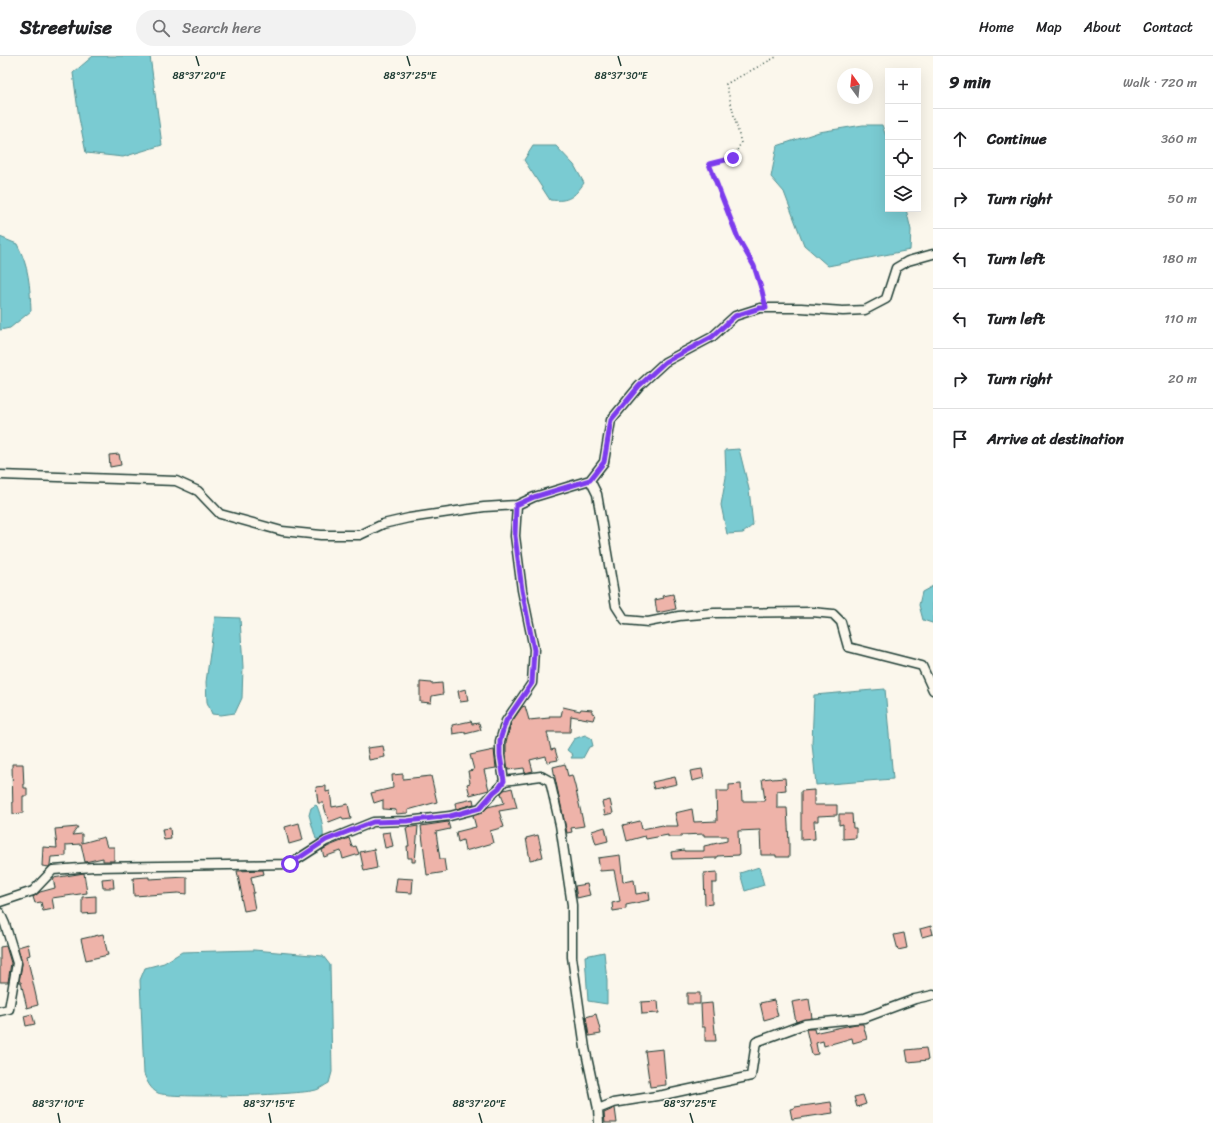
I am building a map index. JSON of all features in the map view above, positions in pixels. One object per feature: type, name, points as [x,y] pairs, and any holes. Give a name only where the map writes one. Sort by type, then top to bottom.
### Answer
[{"type":"street","points":[[0,475],[176,480],[198,491],[220,514],[282,531],[321,535],[360,535],[383,524],[409,518],[484,507],[516,505],[534,497],[590,480],[604,462],[611,420],[639,386],[665,362],[712,337],[735,316],[760,308],[801,308],[843,312],[865,310],[886,298],[896,268],[908,261],[933,254]]},
{"type":"street","points":[[590,480],[597,494],[616,606],[625,620],[648,622],[679,616],[714,613],[812,612],[833,614],[841,622],[848,647],[922,666],[933,690]]},
{"type":"street","points":[[0,902],[33,892],[53,870],[94,866],[290,864],[326,840],[373,822],[407,821],[450,816],[480,808],[504,781],[500,755],[500,740],[506,721],[532,683],[534,650],[522,590],[515,536],[516,505]]},
{"type":"street","points":[[504,781],[541,776],[550,780],[560,825],[572,905],[572,957],[585,1048],[598,1109],[599,1123]]},
{"type":"street","points":[[0,913],[17,963],[9,1009],[0,1011]]},
{"type":"street","points":[[598,1109],[613,1104],[664,1095],[751,1076],[756,1042],[806,1024],[864,1018],[915,999],[933,995]]},
{"type":"path","points":[[766,308],[754,266],[738,238],[709,164],[733,158],[741,143],[726,84],[778,56]]},
{"type":"water","points":[[93,56],[150,56],[162,145],[123,157],[86,153],[79,118],[73,73]]},
{"type":"water","points":[[863,125],[882,125],[885,134],[885,212],[907,212],[911,230],[910,250],[828,266],[804,245],[784,192],[771,177],[777,146],[819,132]]},
{"type":"water","points":[[533,146],[556,146],[574,165],[584,183],[574,195],[570,198],[562,200],[550,200],[524,160]]},
{"type":"water","points":[[0,237],[17,244],[21,252],[28,276],[31,311],[10,328],[0,330]]},
{"type":"water","points":[[739,449],[749,489],[753,525],[743,533],[727,534],[721,505],[726,477],[725,450]]},
{"type":"water","points":[[933,586],[932,623],[923,620],[919,605],[922,592]]},
{"type":"water","points":[[215,617],[240,618],[243,667],[242,698],[235,713],[221,715],[212,714],[207,702],[206,682]]},
{"type":"water","points":[[885,689],[893,779],[816,785],[812,743],[814,695]]},
{"type":"water","points":[[585,735],[591,738],[593,746],[589,747],[583,758],[571,758],[573,755],[567,750],[574,739]]},
{"type":"water","points":[[316,805],[322,822],[323,839],[316,839],[309,815],[311,808]]},
{"type":"water","points":[[759,867],[764,885],[745,891],[740,873]]},
{"type":"water","points":[[254,950],[323,956],[330,965],[332,1072],[329,1083],[316,1090],[305,1092],[262,1095],[186,1096],[168,1095],[155,1091],[149,1085],[144,1074],[140,980],[145,968],[164,963],[182,952]]},
{"type":"water","points":[[604,952],[607,981],[607,1004],[588,1001],[585,956]]},
{"type":"building","points":[[119,454],[121,465],[110,467],[109,455]]},
{"type":"building","points":[[673,594],[676,609],[657,613],[655,600],[664,598],[663,596]]},
{"type":"building","points":[[420,682],[431,684],[442,683],[443,694],[432,696],[431,703],[420,702]]},
{"type":"building","points":[[466,689],[468,701],[460,702],[458,691]]},
{"type":"building","points":[[525,706],[529,720],[549,718],[549,716],[561,716],[563,707],[580,711],[581,709],[592,710],[592,713],[595,714],[593,720],[571,716],[570,732],[547,732],[551,750],[555,749],[558,760],[547,762],[546,756],[530,760],[533,771],[525,773],[524,768],[508,770],[506,742],[511,723],[522,707]]},
{"type":"building","points":[[471,721],[472,724],[479,723],[481,730],[465,734],[465,732],[453,734],[452,725]]},
{"type":"building","points":[[383,746],[385,757],[369,760],[367,748]]},
{"type":"building","points":[[494,750],[496,768],[484,770],[489,790],[470,795],[467,784],[470,783],[468,771],[474,770],[470,755]]},
{"type":"building","points":[[12,764],[23,764],[24,788],[27,788],[27,796],[23,796],[23,813],[13,814]]},
{"type":"building","points":[[565,764],[568,776],[572,775],[584,826],[571,828],[572,832],[567,833],[553,767]]},
{"type":"building","points":[[702,769],[704,778],[692,781],[690,771]]},
{"type":"building","points":[[403,774],[403,779],[431,776],[437,802],[408,810],[408,813],[396,814],[396,810],[383,809],[383,800],[374,803],[371,793],[393,788],[392,775]]},
{"type":"building","points":[[675,777],[677,784],[654,789],[652,782]]},
{"type":"building","points":[[785,778],[786,790],[777,791],[777,808],[787,808],[789,857],[761,855],[760,830],[738,831],[739,855],[717,856],[717,858],[672,859],[671,852],[684,850],[704,851],[704,846],[727,841],[727,836],[704,836],[704,834],[668,837],[668,835],[646,839],[645,836],[627,841],[623,825],[640,821],[642,829],[663,825],[678,826],[675,813],[692,809],[694,822],[717,821],[716,791],[729,791],[729,785],[741,784],[742,801],[765,801],[762,779]]},
{"type":"building","points":[[326,786],[326,792],[330,791],[332,807],[348,804],[351,819],[343,820],[342,817],[329,822],[323,803],[318,803],[316,787]]},
{"type":"building","points":[[512,788],[517,808],[499,811],[504,827],[490,831],[493,843],[465,851],[463,840],[458,842],[456,832],[476,827],[473,816],[482,813],[488,807],[504,803],[501,793],[504,790]]},
{"type":"building","points":[[814,790],[814,805],[837,805],[837,815],[818,816],[818,821],[814,821],[815,839],[801,840],[801,791]]},
{"type":"building","points":[[473,799],[474,804],[456,809],[455,803]]},
{"type":"building","points":[[610,800],[613,813],[605,815],[602,802]]},
{"type":"building","points":[[839,814],[852,814],[853,828],[856,828],[856,838],[843,839],[843,824],[839,825]]},
{"type":"building","points":[[448,822],[450,829],[436,832],[440,859],[444,859],[446,872],[427,875],[421,826]]},
{"type":"building","points":[[299,823],[303,840],[289,844],[285,827]]},
{"type":"building","points":[[418,826],[415,862],[412,862],[412,858],[408,858],[407,846],[409,846],[406,828]]},
{"type":"building","points":[[78,827],[72,835],[82,834],[82,843],[104,837],[107,847],[114,847],[114,861],[103,861],[103,858],[85,862],[81,844],[66,845],[66,856],[51,857],[49,867],[42,866],[43,847],[57,848],[55,829]]},
{"type":"building","points":[[605,827],[608,841],[596,844],[592,831]]},
{"type":"building","points":[[170,828],[171,839],[164,840],[162,829]]},
{"type":"building","points":[[390,832],[393,846],[385,848],[382,833]]},
{"type":"building","points":[[538,835],[543,857],[530,860],[526,838]]},
{"type":"building","points":[[349,838],[352,847],[356,846],[359,854],[343,859],[341,851],[324,857],[322,850]]},
{"type":"building","points":[[374,849],[377,868],[364,871],[360,852]]},
{"type":"building","points":[[620,855],[623,882],[634,880],[636,894],[649,892],[650,900],[626,905],[626,909],[613,911],[612,903],[620,901],[614,870],[600,871],[598,858]]},
{"type":"building","points":[[263,870],[264,874],[251,877],[255,909],[244,911],[237,871]]},
{"type":"building","points":[[717,872],[717,883],[712,883],[712,904],[705,905],[704,873]]},
{"type":"building","points":[[84,873],[87,893],[52,898],[54,909],[43,911],[41,902],[35,903],[33,897],[40,892],[55,888],[53,878]]},
{"type":"building","points":[[149,877],[149,879],[187,877],[187,894],[178,893],[134,896],[133,878]]},
{"type":"building","points":[[113,878],[114,888],[103,888],[102,879]]},
{"type":"building","points":[[397,878],[413,879],[412,893],[395,892]]},
{"type":"building","points":[[587,884],[590,895],[577,898],[575,886]]},
{"type":"building","points":[[96,896],[96,913],[82,914],[82,897]]},
{"type":"building","points":[[931,926],[933,934],[922,937],[920,929]]},
{"type":"building","points":[[904,933],[907,948],[898,950],[894,935]]},
{"type":"building","points":[[103,934],[108,955],[86,960],[81,939]]},
{"type":"building","points":[[28,944],[30,955],[27,956],[38,1005],[27,1008],[21,982],[19,982],[22,964],[18,947]]},
{"type":"building","points":[[6,946],[11,963],[8,982],[0,982],[0,947]]},
{"type":"building","points":[[687,993],[700,993],[700,1004],[687,1004]]},
{"type":"building","points":[[809,999],[812,1018],[796,1022],[792,1002]]},
{"type":"building","points":[[774,1000],[778,1016],[764,1020],[760,1003]]},
{"type":"building","points":[[658,1001],[659,1013],[642,1014],[641,1002]]},
{"type":"building","points":[[712,1003],[716,1041],[705,1041],[705,1027],[702,1027],[701,1004]]},
{"type":"building","points":[[32,1014],[35,1024],[26,1026],[24,1016]]},
{"type":"building","points":[[596,1014],[601,1034],[589,1036],[586,1017]]},
{"type":"building","points":[[856,1024],[863,1024],[867,1039],[853,1043],[852,1038],[824,1046],[823,1041],[816,1043],[818,1054],[812,1055],[806,1029],[814,1029],[815,1033]]},
{"type":"building","points":[[926,1048],[928,1060],[908,1062],[906,1050]]},
{"type":"building","points":[[663,1049],[666,1085],[650,1087],[645,1051]]},
{"type":"building","points":[[863,1095],[866,1104],[857,1107],[854,1097]]},
{"type":"building","points":[[831,1102],[833,1113],[792,1119],[790,1109]]},
{"type":"building","points":[[615,1108],[617,1123],[605,1123],[604,1113]]},
{"type":"route","points":[[290,864],[326,840],[373,822],[407,821],[450,816],[480,808],[504,781],[500,755],[500,740],[506,721],[516,704],[532,683],[534,650],[522,590],[515,536],[516,505],[534,497],[590,480],[604,462],[611,420],[639,386],[665,362],[712,337],[735,316],[760,308],[766,308],[754,266],[738,238],[709,164],[733,158]]}]
